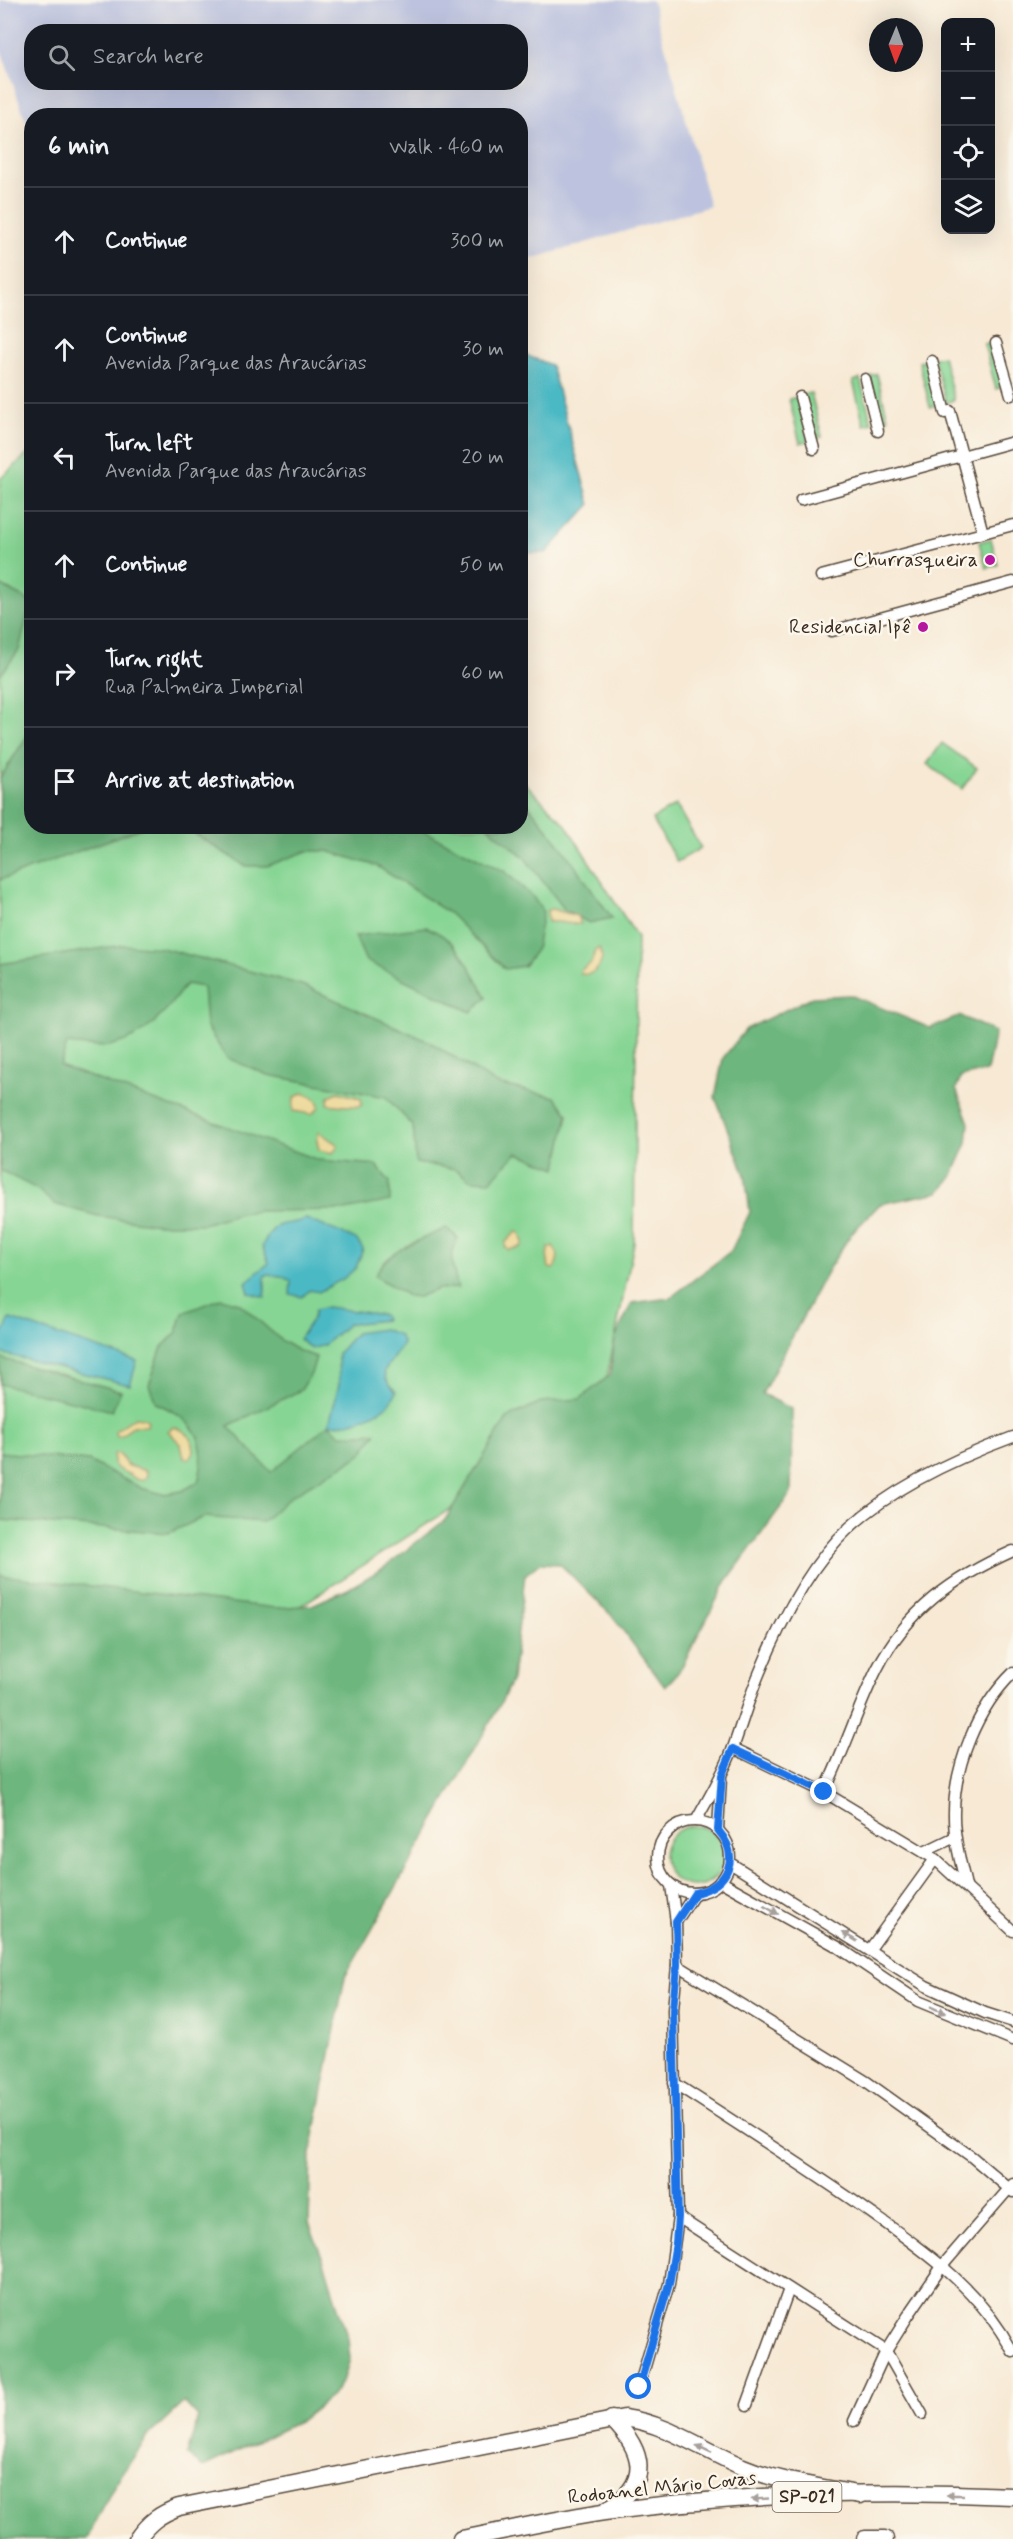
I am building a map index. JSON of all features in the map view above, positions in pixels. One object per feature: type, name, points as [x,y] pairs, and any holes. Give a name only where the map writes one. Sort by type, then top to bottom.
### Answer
[{"type":"highway","points":[[137,2539],[147,2524],[179,2507],[612,2419],[637,2420],[745,2468],[788,2480],[860,2495]]},
{"type":"highway","points":[[602,2512],[624,2499],[632,2490],[638,2469],[633,2442],[612,2419]]},
{"type":"highway","name":"Rodoanel Mário Covas","points":[[461,2539],[602,2512],[716,2501],[860,2495],[1013,2496]]},
{"type":"highway","points":[[866,2539],[885,2539]]},
{"type":"street","points":[[996,343],[1011,395]]},
{"type":"street","points":[[932,361],[963,456],[983,533]]},
{"type":"street","points":[[865,379],[878,431]]},
{"type":"street","points":[[800,397],[814,448]]},
{"type":"street","points":[[801,500],[1013,442]]},
{"type":"street","points":[[821,576],[1013,525]]},
{"type":"street","points":[[832,631],[1013,582]]},
{"type":"street","points":[[696,1821],[722,1775],[759,1674],[781,1625],[826,1554],[850,1528],[885,1500],[945,1466],[1013,1437]]},
{"type":"street","points":[[824,1792],[840,1761],[877,1669],[902,1630],[918,1610],[936,1594],[987,1563],[1013,1551]]},
{"type":"street","points":[[966,1886],[955,1837],[954,1800],[966,1750],[990,1699],[1013,1673]]},
{"type":"street","points":[[733,1749],[824,1792],[935,1859],[1013,1930]]},
{"type":"street","points":[[718,1830],[722,1775]]},
{"type":"street","points":[[686,1821],[710,1824],[718,1830],[726,1839],[730,1863],[720,1881],[709,1889],[695,1893],[682,1891],[671,1885],[663,1876],[658,1854],[660,1842],[667,1833],[675,1825],[686,1821]]},
{"type":"street","points":[[924,1852],[955,1837]]},
{"type":"street","points":[[870,1949],[935,1859]]},
{"type":"street","points":[[730,1863],[926,1986],[955,2001],[1013,2022]]},
{"type":"street","points":[[720,1881],[838,1947],[918,2001],[1013,2040]]},
{"type":"street","points":[[639,2387],[669,2284],[678,2217],[673,2010],[677,1965],[676,1922],[671,1885]]},
{"type":"street","points":[[676,1922],[695,1893]]},
{"type":"street","points":[[677,1965],[867,2082],[1012,2188],[943,2265],[886,2351],[854,2421]]},
{"type":"street","points":[[674,2084],[812,2172],[943,2265],[988,2313],[1013,2352]]},
{"type":"street","points":[[678,2217],[886,2351],[922,2414]]},
{"type":"street","points":[[747,2404],[789,2289]]},
{"type":"shaded area","points":[[0,0],[652,0],[710,206],[528,260],[528,108],[24,108],[24,115],[0,47]]},
{"type":"green space","points":[[992,342],[1003,387],[996,389],[984,344]]},
{"type":"green space","points":[[943,356],[954,400],[946,403],[934,358]]},
{"type":"green space","points":[[927,360],[939,405],[930,407],[919,362]]},
{"type":"green space","points":[[877,374],[888,419],[880,421],[869,377]]},
{"type":"green space","points":[[860,379],[872,423],[864,425],[853,381]]},
{"type":"green space","points":[[811,393],[822,437],[814,439],[802,395]]},
{"type":"green space","points":[[797,397],[808,441],[800,443],[789,399]]},
{"type":"green space","points":[[24,457],[24,834],[528,834],[528,786],[566,825],[637,937],[634,1243],[600,1412],[291,1612],[0,1616],[0,479]]},
{"type":"green space","points":[[991,539],[998,565],[986,568],[979,542]]},
{"type":"green space","points":[[0,585],[24,598],[24,630],[19,650],[0,676]]},
{"type":"green space","points":[[24,741],[24,834],[125,834],[0,880],[0,778]]},
{"type":"green space","points":[[942,743],[977,768],[962,789],[927,764]]},
{"type":"green space","points":[[528,805],[558,842],[612,918],[589,923],[565,910],[524,857],[496,834],[528,834]]},
{"type":"green space","points":[[676,805],[701,848],[677,862],[652,819]]},
{"type":"green space","points":[[195,834],[429,834],[504,871],[533,897],[543,912],[536,950],[524,966],[505,969],[449,913],[377,866],[327,851],[307,851],[267,866],[245,866]]},
{"type":"green space","points":[[426,927],[447,939],[455,947],[469,965],[487,997],[471,1012],[366,961],[355,936]]},
{"type":"green space","points":[[123,945],[162,948],[302,985],[430,1042],[497,1084],[555,1097],[568,1114],[557,1168],[517,1153],[490,1181],[471,1180],[455,1169],[416,1163],[413,1126],[386,1097],[268,1075],[227,1058],[206,1026],[203,987],[186,984],[164,1013],[147,1029],[126,1041],[108,1046],[67,1044],[60,1066],[319,1160],[376,1165],[390,1182],[390,1201],[345,1210],[240,1213],[203,1224],[158,1224],[98,1216],[54,1204],[37,1189],[0,1170],[0,964]]},
{"type":"green space","points":[[850,995],[930,1028],[960,1016],[995,1032],[987,1071],[961,1077],[956,1089],[969,1123],[967,1143],[952,1177],[939,1192],[880,1204],[851,1234],[829,1268],[762,1394],[792,1409],[791,1493],[726,1582],[680,1670],[665,1687],[613,1617],[560,1564],[540,1563],[525,1575],[512,1679],[501,1703],[345,1977],[311,2151],[309,2223],[348,2339],[350,2359],[344,2378],[332,2396],[300,2421],[203,2467],[187,2455],[198,2417],[184,2402],[149,2435],[115,2484],[87,2539],[0,2539],[0,1575],[276,1608],[312,1605],[348,1589],[382,1569],[445,1520],[507,1418],[541,1402],[580,1399],[610,1375],[615,1338],[632,1303],[670,1298],[731,1251],[750,1212],[745,1175],[715,1097],[723,1058],[746,1029],[812,997]]},
{"type":"green space","points":[[446,1228],[458,1238],[452,1257],[458,1288],[438,1289],[418,1297],[408,1296],[375,1276],[387,1259]]},
{"type":"green space","points":[[221,1298],[239,1303],[282,1341],[316,1357],[311,1374],[301,1390],[228,1426],[271,1472],[329,1424],[340,1435],[376,1433],[361,1455],[291,1496],[262,1522],[204,1517],[169,1533],[0,1520],[0,1452],[89,1461],[141,1488],[163,1494],[182,1491],[198,1482],[202,1454],[196,1433],[181,1417],[156,1403],[149,1385],[162,1347],[177,1332],[183,1313]]},
{"type":"green space","points":[[0,1358],[121,1391],[112,1411],[0,1384]]},
{"type":"green space","points":[[694,1826],[715,1835],[724,1856],[715,1877],[694,1886],[673,1877],[664,1856],[673,1835]]},
{"type":"sand","points":[[552,909],[577,916],[581,924],[548,922],[547,910]]},
{"type":"sand","points":[[599,948],[602,957],[598,968],[592,973],[580,974],[581,970],[591,963],[595,951]]},
{"type":"sand","points":[[338,1092],[360,1098],[361,1106],[328,1104],[329,1096]]},
{"type":"sand","points":[[302,1093],[317,1101],[319,1107],[312,1114],[293,1111],[294,1098]]},
{"type":"sand","points":[[319,1132],[338,1145],[333,1153],[319,1150],[317,1140]]},
{"type":"sand","points":[[516,1232],[520,1233],[523,1242],[521,1247],[508,1250],[505,1246],[506,1242]]},
{"type":"sand","points":[[553,1246],[558,1255],[556,1267],[552,1269],[549,1268],[547,1255],[549,1248]]},
{"type":"sand","points":[[135,1417],[148,1421],[147,1426],[132,1426],[122,1435],[117,1436],[115,1431]]},
{"type":"sand","points":[[173,1427],[185,1432],[192,1441],[194,1450],[189,1459],[184,1458],[181,1444],[168,1431]]},
{"type":"sand","points":[[118,1453],[127,1465],[146,1471],[147,1476],[138,1480],[117,1468],[114,1463],[114,1454]]},
{"type":"water","points":[[528,356],[551,365],[590,505],[546,553],[528,553]]},
{"type":"water","points":[[306,1219],[356,1239],[363,1249],[356,1268],[343,1279],[319,1292],[310,1290],[302,1297],[290,1294],[291,1281],[281,1276],[265,1275],[265,1297],[249,1293],[246,1282],[269,1263],[262,1246],[272,1230],[277,1226]]},
{"type":"water","points":[[327,1307],[383,1315],[385,1320],[348,1324],[324,1345],[311,1349],[299,1339],[312,1320],[315,1310]]},
{"type":"water","points":[[10,1319],[137,1361],[130,1385],[0,1353],[0,1339]]},
{"type":"water","points":[[383,1329],[399,1335],[403,1344],[384,1371],[386,1379],[396,1392],[385,1406],[367,1417],[347,1423],[329,1424],[339,1385],[338,1353],[356,1333]]},
{"type":"place","name":"Churrasqueira","points":[[990,560]]},
{"type":"place","name":"Residencial Ipê","points":[[923,627]]},
{"type":"route","points":[[639,2387],[669,2284],[676,2243],[678,2217],[673,2010],[677,1965],[676,1922],[695,1893],[709,1889],[720,1881],[730,1863],[726,1839],[718,1830],[722,1775],[733,1749],[824,1792]]}]
